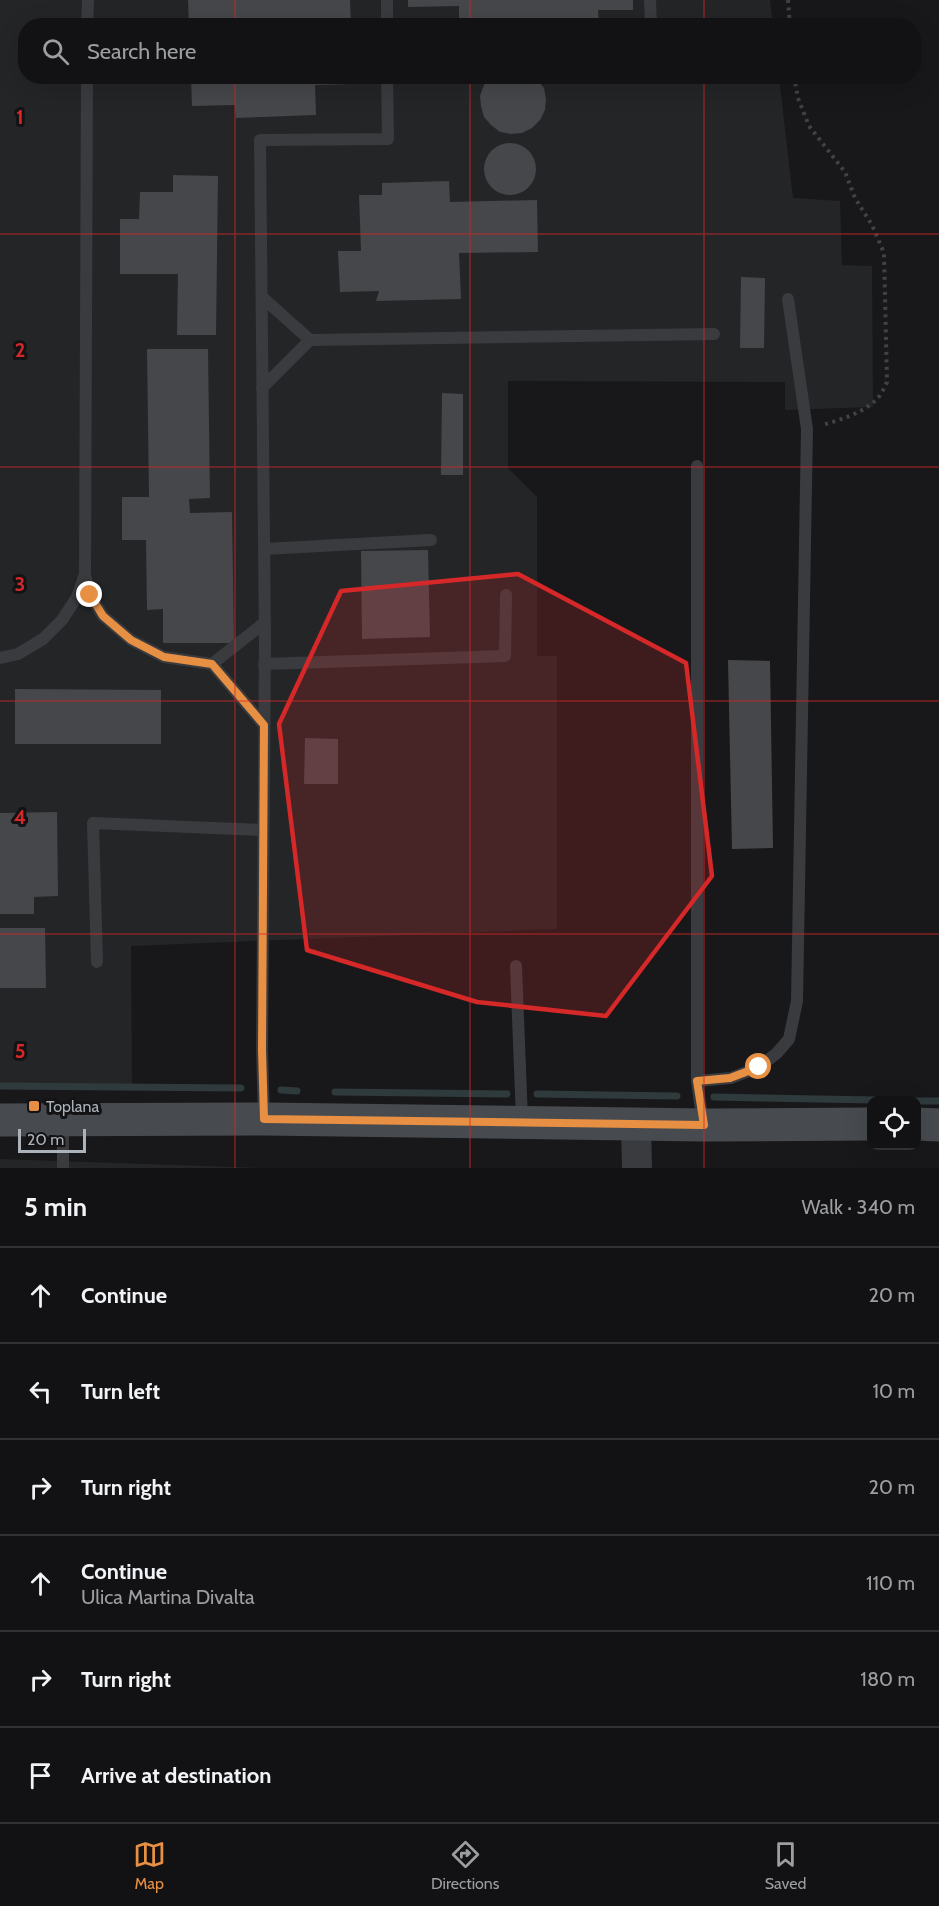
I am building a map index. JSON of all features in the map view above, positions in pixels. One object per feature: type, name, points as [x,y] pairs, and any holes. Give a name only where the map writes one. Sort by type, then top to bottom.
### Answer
[{"type":"main road","points":[[0,1120],[264,1119],[704,1125],[867,1124]]},
{"type":"main road","points":[[921,1124],[939,1125]]},
{"type":"street","points":[[636,1124],[637,1168]]},
{"type":"lane","points":[[87,0],[87,18]]},
{"type":"lane","points":[[387,0],[387,18]]},
{"type":"lane","points":[[650,0],[651,18]]},
{"type":"lane","points":[[87,84],[85,574],[90,595],[103,616],[131,640],[164,657],[212,664],[264,725]]},
{"type":"lane","points":[[264,1119],[261,140],[388,139],[387,84]]},
{"type":"lane","points":[[262,297],[310,340],[714,334]]},
{"type":"lane","points":[[697,1081],[730,1078],[759,1067],[777,1053],[789,1039],[797,1001],[807,429],[788,299]]},
{"type":"lane","points":[[262,388],[310,340]]},
{"type":"lane","points":[[697,466],[697,1081],[704,1125]]},
{"type":"lane","points":[[264,549],[431,540]]},
{"type":"lane","points":[[0,658],[18,654],[43,639],[62,620],[77,597],[85,574]]},
{"type":"lane","points":[[264,664],[505,656],[506,595]]},
{"type":"lane","points":[[212,664],[264,623]]},
{"type":"lane","points":[[97,962],[93,823],[263,830]]},
{"type":"lane","points":[[516,966],[522,1122]]},
{"type":"lane","points":[[63,1120],[63,1168]]},
{"type":"path","points":[[788,0],[789,18]]},
{"type":"path","points":[[795,84],[798,98],[809,126],[845,172],[855,198],[872,225],[884,253],[887,382],[878,399],[860,411],[834,422],[807,429]]},
{"type":"highlighted area","points":[[518,574],[686,663],[712,876],[606,1016],[477,1002],[307,950],[279,724],[341,591]]},
{"type":"shaded area","points":[[0,0],[770,0],[772,18],[18,18],[18,84],[780,84],[793,198],[840,201],[842,265],[872,266],[873,407],[785,410],[785,382],[508,381],[508,468],[537,497],[537,656],[557,656],[557,929],[131,946],[132,1085],[0,1086]]},
{"type":"shaded area","points":[[0,1159],[261,1168],[0,1168]]},
{"type":"building","points":[[188,0],[350,0],[351,18],[189,18]]},
{"type":"building","points":[[408,0],[633,0],[633,10],[598,10],[599,18],[459,18],[459,6],[408,7]]},
{"type":"building","points":[[191,84],[353,84],[315,85],[316,115],[236,118],[235,105],[192,106]]},
{"type":"building","points":[[541,84],[544,88],[546,99],[545,110],[540,120],[532,128],[522,133],[500,132],[484,117],[480,96],[484,85]]},
{"type":"building","points":[[510,143],[520,145],[528,151],[534,159],[536,169],[534,179],[528,187],[520,193],[510,195],[500,193],[492,187],[486,179],[484,169],[486,159],[492,151],[500,145]]},
{"type":"building","points":[[173,175],[218,176],[216,335],[177,335],[178,274],[120,274],[120,219],[139,219],[140,192],[173,192]]},
{"type":"building","points":[[449,181],[450,202],[537,200],[538,252],[459,253],[461,299],[376,301],[379,291],[340,292],[338,251],[361,251],[359,195],[382,195],[382,183]]},
{"type":"building","points":[[741,277],[765,278],[764,348],[740,348]]},
{"type":"building","points":[[147,349],[208,349],[210,498],[189,499],[190,513],[232,512],[234,643],[163,643],[163,609],[147,610],[146,540],[122,540],[122,497],[149,497]]},
{"type":"building","points":[[442,393],[463,394],[463,475],[441,475]]},
{"type":"building","points":[[428,550],[430,637],[362,639],[361,551]]},
{"type":"building","points":[[728,660],[770,661],[773,848],[732,849]]},
{"type":"building","points":[[15,689],[161,690],[161,744],[15,744]]},
{"type":"building","points":[[305,738],[338,739],[338,784],[304,784]]},
{"type":"building","points":[[57,812],[58,896],[34,897],[34,914],[0,914],[0,813]]},
{"type":"building","points":[[0,928],[45,928],[46,988],[0,988]]},
{"type":"waterway","points":[[0,1086],[241,1088]]},
{"type":"waterway","points":[[281,1090],[297,1091]]},
{"type":"waterway","points":[[335,1092],[507,1094]]},
{"type":"waterway","points":[[537,1094],[677,1096]]},
{"type":"waterway","points":[[714,1097],[867,1100]]},
{"type":"waterway","points":[[921,1101],[939,1101]]},
{"type":"place","name":"Toplana","points":[[34,1106]]},
{"type":"route","points":[[90,595],[103,616],[131,640],[164,657],[212,664],[264,725],[262,1050],[264,1119],[704,1125],[697,1081],[730,1078],[759,1067]]}]
